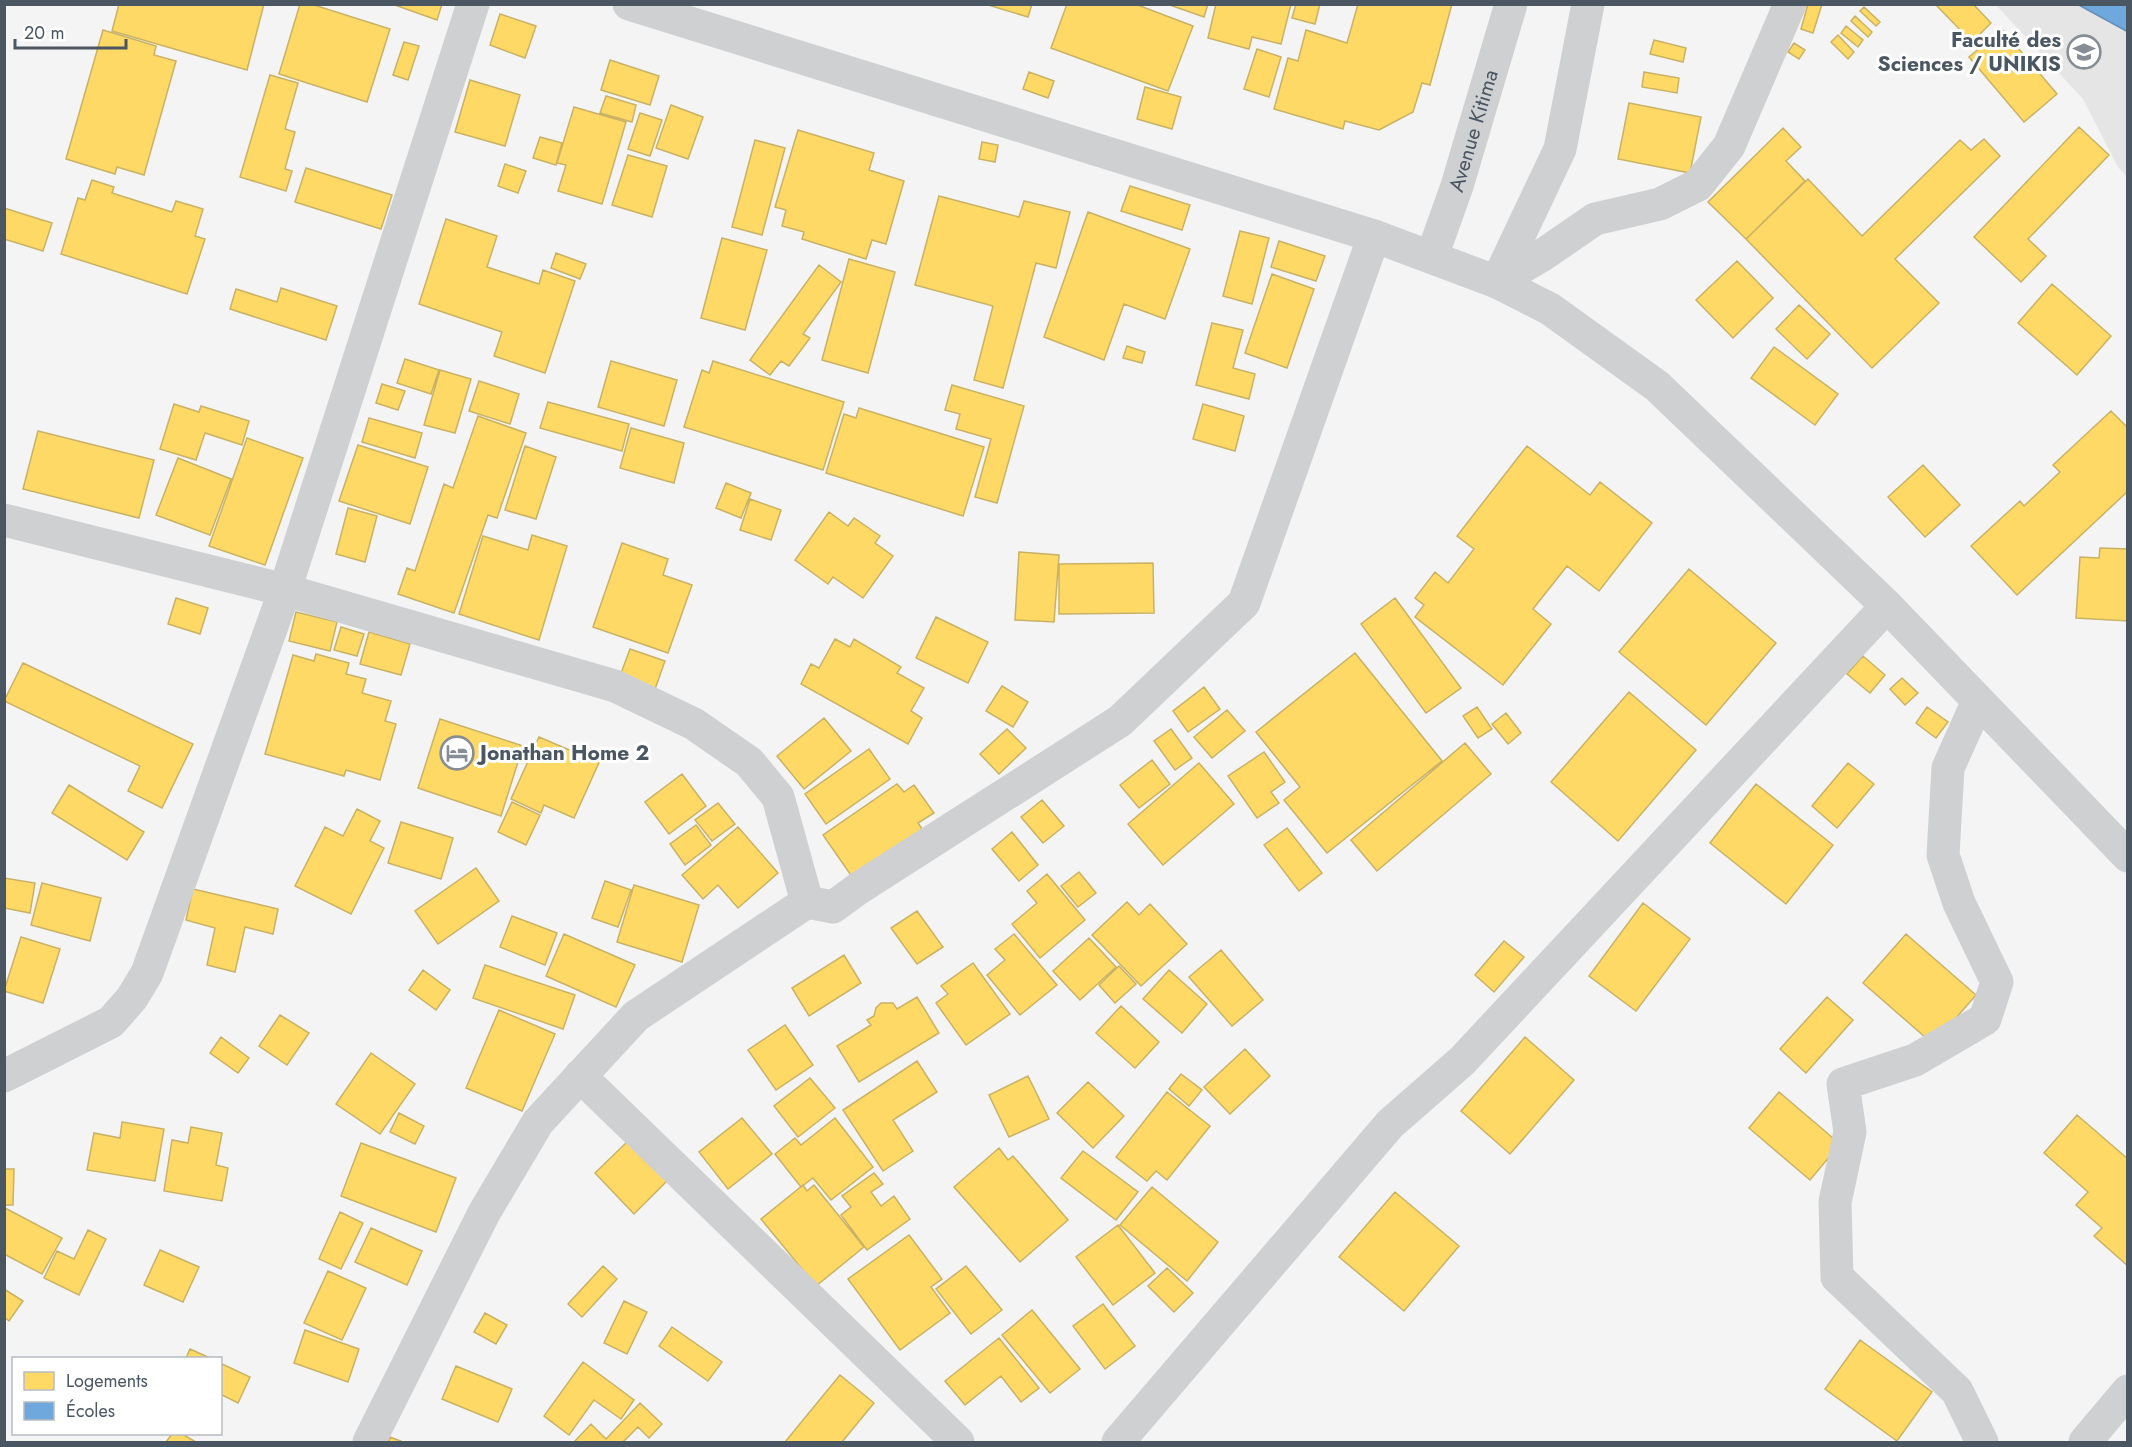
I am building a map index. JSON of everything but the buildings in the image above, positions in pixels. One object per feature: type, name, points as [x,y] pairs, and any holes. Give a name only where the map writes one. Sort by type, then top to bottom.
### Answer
[{"type":"street","points":[[4,1076],[111,1022],[132,998],[147,973],[285,590],[473,4]]},
{"type":"street","points":[[629,4],[1374,236],[1497,282],[1550,309],[1657,386],[1887,606],[2127,856]]},
{"type":"street","name":"Avenue Kitima","points":[[1432,256],[1457,186],[1510,4]]},
{"type":"street","points":[[1497,282],[1560,149],[1588,4]]},
{"type":"street","points":[[1497,282],[1596,219],[1660,204],[1698,186],[1730,146],[1790,4]]},
{"type":"street","points":[[369,1443],[484,1213],[538,1122],[636,1016],[807,902],[833,907],[859,888],[1120,722],[1244,603],[1374,236]]},
{"type":"street","points":[[4,520],[285,590],[615,686],[694,724],[749,762],[778,797],[807,902]]},
{"type":"street","points":[[1118,1443],[1390,1125],[1462,1061],[1887,606]]},
{"type":"street","points":[[1978,701],[1948,768],[1943,855],[1959,903],[1997,982],[1985,1019],[1915,1060],[1843,1084],[1850,1132],[1835,1203],[1837,1277],[1957,1391],[1982,1443]]},
{"type":"street","points":[[580,1076],[958,1443]]},
{"type":"street","points":[[2085,1443],[2127,1391]]},
{"type":"shaded area","name":"Faculté des Sciences / UNIKIS","points":[[1996,5],[2127,5],[2127,177],[2118,167],[2083,99]]},
{"type":"place","name":"Faculté des Sciences / UNIKIS","points":[[2084,52]]},
{"type":"place","name":"Jonathan Home 2","points":[[457,753]]}]
